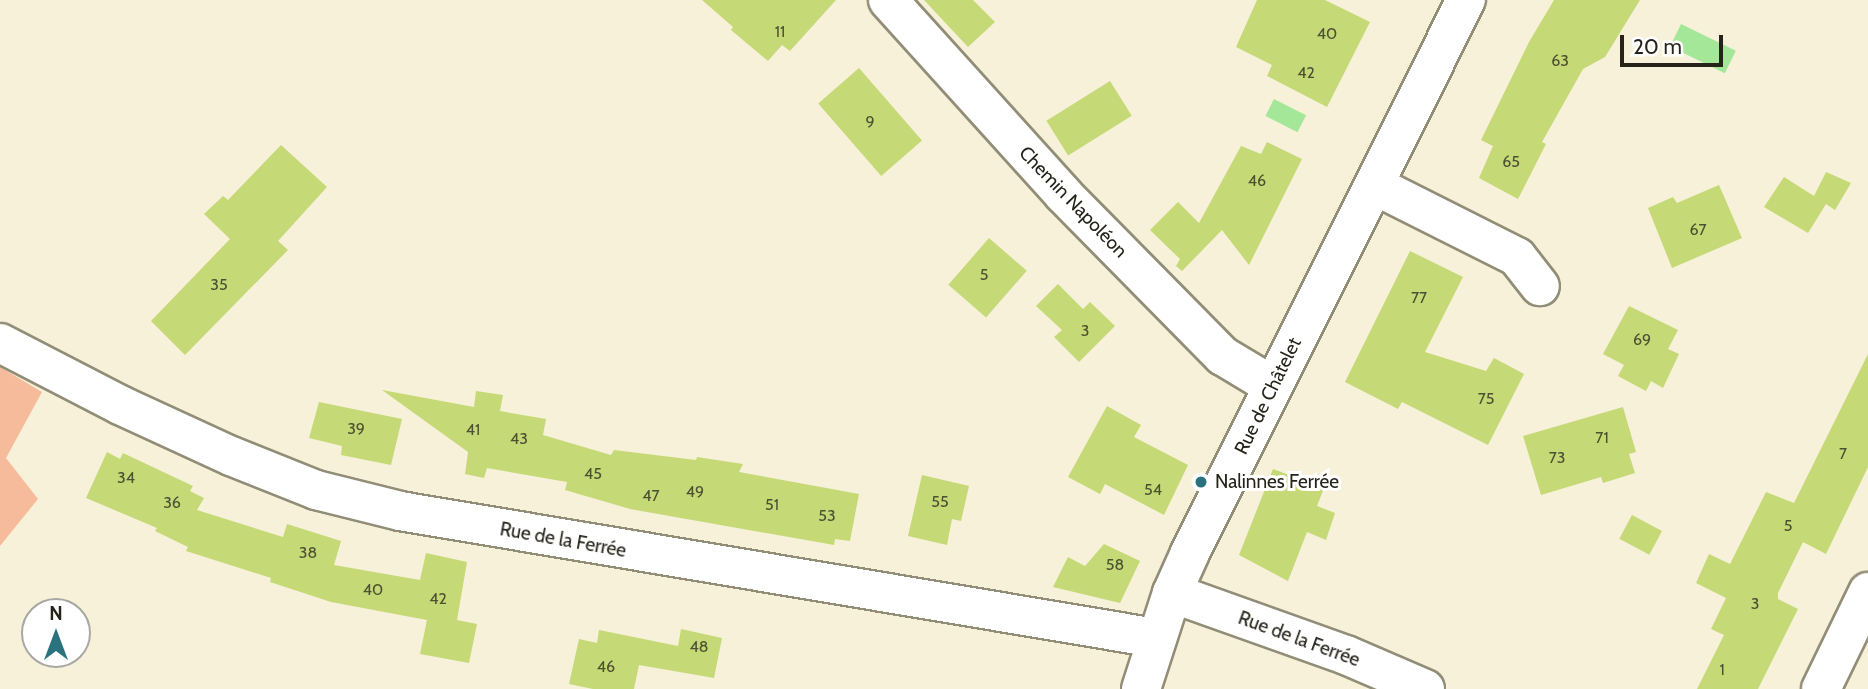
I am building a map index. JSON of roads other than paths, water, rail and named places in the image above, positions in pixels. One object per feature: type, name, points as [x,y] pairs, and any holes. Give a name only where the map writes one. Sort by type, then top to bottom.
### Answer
[{"type":"street","name":"Chemin Napoléon","points":[[888,0],[1063,194],[1223,356],[1273,386]]},
{"type":"street","name":"Rue de Châtelet","points":[[1141,689],[1172,593],[1466,0]]},
{"type":"street","points":[[1374,185],[1517,257],[1540,286]]},
{"type":"street","name":"Rue de la Ferrée","points":[[0,343],[120,405],[231,456],[316,490],[388,508],[1156,638]]},
{"type":"street","points":[[1821,689],[1868,592]]},
{"type":"street","name":"Rue de la Ferrée","points":[[1172,593],[1346,654],[1425,689]]},
{"type":"place","name":"Nalinnes Ferrée","points":[[1201,482]]}]
